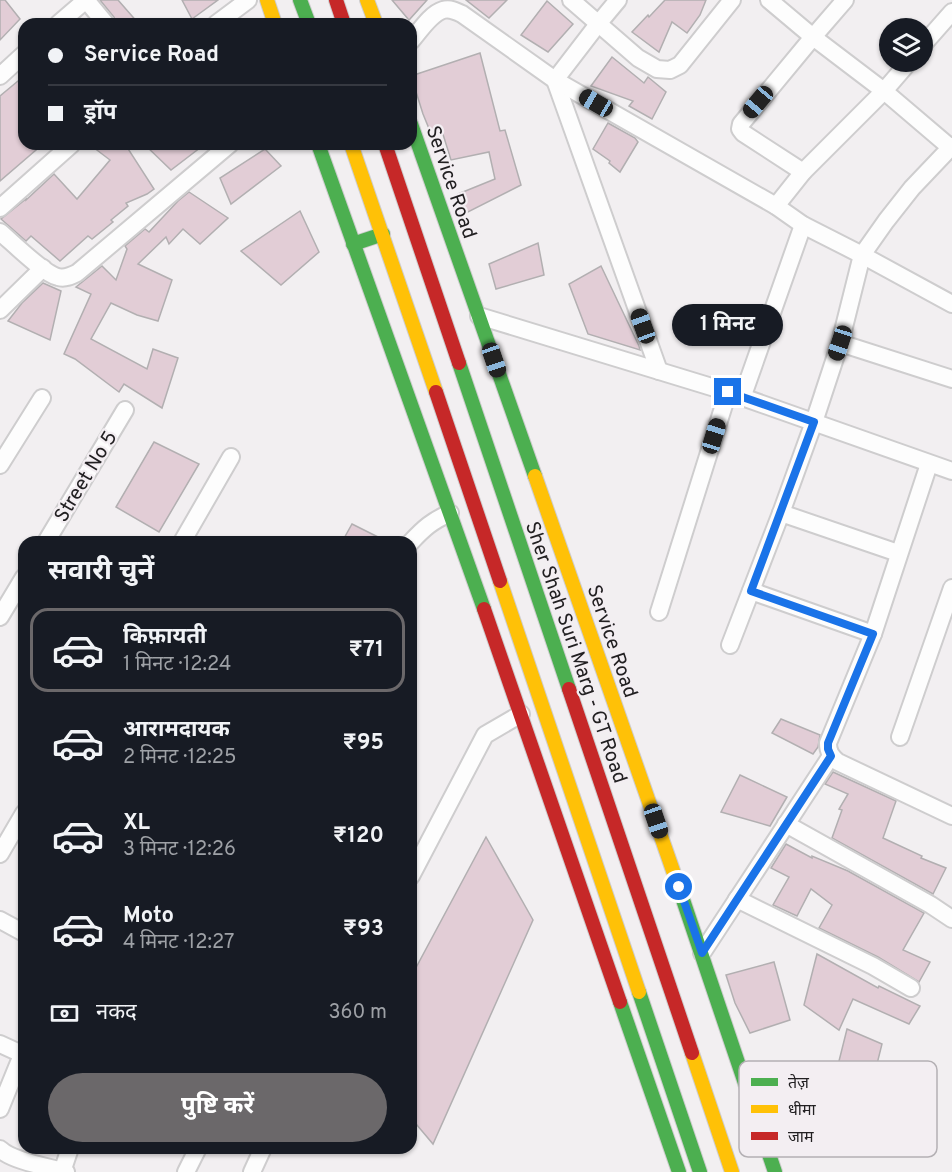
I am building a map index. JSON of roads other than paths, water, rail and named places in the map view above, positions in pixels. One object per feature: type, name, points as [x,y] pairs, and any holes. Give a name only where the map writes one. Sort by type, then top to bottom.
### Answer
[{"type":"main road","points":[[267,0],[273,18]]},
{"type":"main road","points":[[300,0],[307,18]]},
{"type":"main road","points":[[336,0],[342,18]]},
{"type":"main road","points":[[367,0],[374,18]]},
{"type":"main road","name":"Service Road","points":[[417,141],[739,1064]]},
{"type":"main road","points":[[320,150],[521,714],[679,1172]]},
{"type":"main road","points":[[353,150],[700,1172]]},
{"type":"main road","name":"Sher Shah Suri Marg - GT Road","points":[[387,150],[732,1172]]},
{"type":"main road","points":[[353,244],[383,234]]},
{"type":"main road","name":"Service Road","points":[[770,1157],[775,1172]]},
{"type":"street","points":[[65,18],[86,0],[101,18]]},
{"type":"street","points":[[224,18],[248,0]]},
{"type":"street","points":[[571,0],[638,57],[657,69],[670,70],[680,65],[732,0]]},
{"type":"street","points":[[555,80],[618,0]]},
{"type":"street","points":[[730,645],[814,422],[840,343],[862,255],[912,188],[952,147],[769,0]]},
{"type":"street","points":[[802,172],[748,137],[740,129],[741,124],[845,0]]},
{"type":"street","points":[[417,34],[433,16],[444,10],[453,10],[462,14],[555,80],[776,206],[802,225],[952,304]]},
{"type":"street","points":[[933,34],[952,12]]},
{"type":"street","points":[[0,76],[18,60]]},
{"type":"street","points":[[776,206],[802,172],[900,72]]},
{"type":"street","points":[[555,80],[659,371]]},
{"type":"street","points":[[0,208],[65,150]]},
{"type":"street","points":[[0,232],[43,268],[58,277],[70,277],[211,150]]},
{"type":"street","points":[[660,612],[735,395],[802,225]]},
{"type":"street","points":[[0,310],[43,268]]},
{"type":"street","points":[[479,316],[735,395],[952,471]]},
{"type":"street","points":[[840,343],[952,379]]},
{"type":"street","points":[[0,465],[42,398]]},
{"type":"street","name":"Street No 5","points":[[50,536],[125,411]]},
{"type":"street","points":[[185,536],[231,457]]},
{"type":"street","points":[[929,464],[873,634],[828,743],[828,749],[831,756],[838,762],[952,816]]},
{"type":"street","points":[[417,536],[435,520],[450,513]]},
{"type":"street","points":[[781,513],[898,553]]},
{"type":"street","points":[[0,617],[18,587]]},
{"type":"street","points":[[900,737],[952,588]]},
{"type":"street","points":[[751,591],[873,634]]},
{"type":"street","points":[[417,865],[485,735],[521,714]]},
{"type":"street","points":[[702,953],[831,756]]},
{"type":"street","points":[[0,854],[18,823]]},
{"type":"street","points":[[786,824],[952,919]]},
{"type":"street","points":[[737,899],[855,957],[911,988]]},
{"type":"street","points":[[0,920],[18,930]]},
{"type":"street","points":[[0,1044],[18,1053]]},
{"type":"street","points":[[0,1109],[18,1067]]},
{"type":"street","points":[[0,1149],[63,1172],[68,1154]]},
{"type":"street","points":[[186,1172],[195,1154]]},
{"type":"street","points":[[252,1172],[260,1154]]}]
